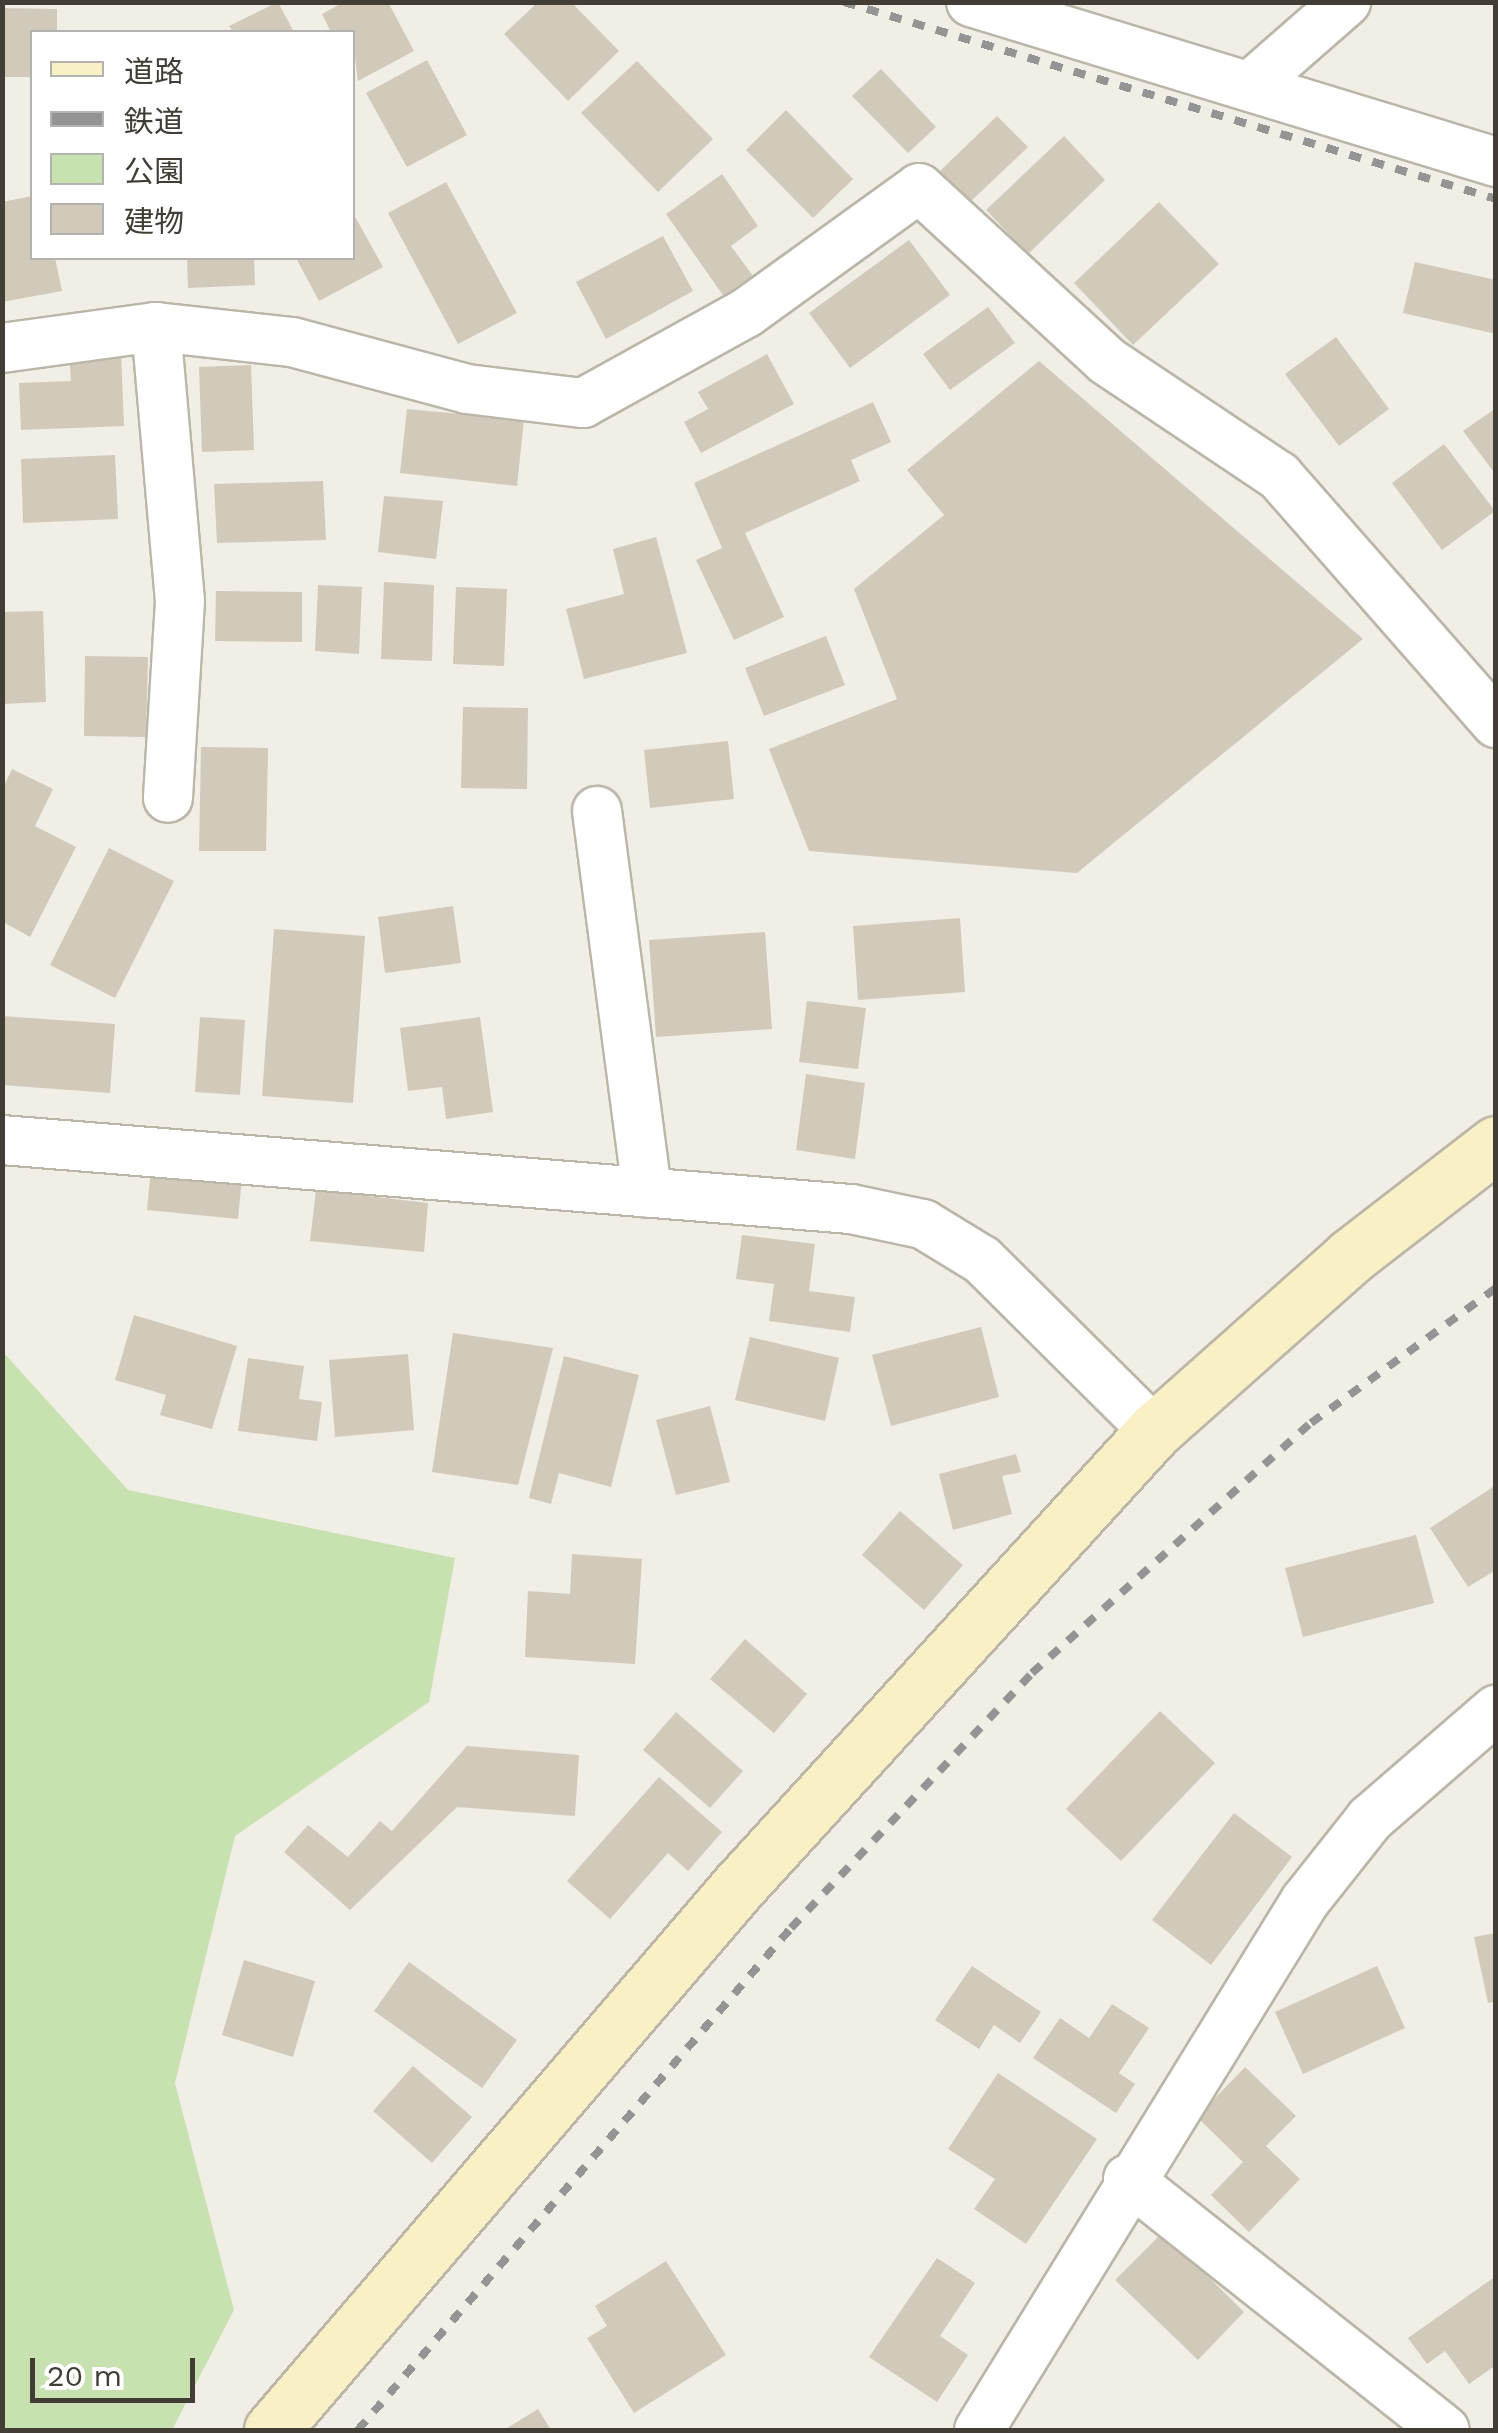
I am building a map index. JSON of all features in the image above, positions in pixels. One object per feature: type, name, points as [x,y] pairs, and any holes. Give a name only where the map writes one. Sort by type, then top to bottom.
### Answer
[{"type":"street","points":[[971,2],[1496,162]]},
{"type":"street","points":[[1250,86],[1346,2]]},
{"type":"street","points":[[2,348],[156,327],[292,342],[467,389],[583,403],[746,313],[919,188],[1107,361],[1279,476],[1496,723]]},
{"type":"street","points":[[156,327],[180,601],[168,798]]},
{"type":"street","points":[[596,811],[647,1193]]},
{"type":"street","points":[[2,1140],[852,1209],[923,1224],[982,1260],[1154,1431]]},
{"type":"street","points":[[272,2430],[736,1888],[1154,1431],[1496,1144]]},
{"type":"street","points":[[980,2430],[1128,2179],[1305,1901],[1370,1820],[1496,1710]]},
{"type":"street","points":[[1128,2179],[1445,2430]]},
{"type":"green space","points":[[3,1352],[128,1490],[455,1558],[429,1702],[235,1836],[175,2083],[234,2310],[172,2430],[3,2430]]},
{"type":"building","points":[[278,2],[293,30],[232,30],[229,26]]},
{"type":"building","points":[[344,2],[388,2],[414,51],[358,81],[355,30],[330,30],[322,14]]},
{"type":"building","points":[[537,3],[572,3],[619,51],[568,101],[504,34]]},
{"type":"building","points":[[2,8],[57,9],[57,30],[30,30],[30,77],[2,77]]},
{"type":"building","points":[[427,60],[467,135],[407,167],[366,93]]},
{"type":"building","points":[[637,61],[713,139],[658,192],[581,113]]},
{"type":"building","points":[[881,69],[936,127],[908,153],[852,96]]},
{"type":"building","points":[[786,110],[853,179],[813,218],[746,150]]},
{"type":"building","points":[[997,116],[1028,147],[968,204],[938,173]]},
{"type":"building","points":[[1064,136],[1105,180],[1028,254],[986,210]]},
{"type":"building","points":[[722,174],[758,226],[731,246],[756,280],[727,301],[666,214]]},
{"type":"building","points":[[446,182],[517,313],[458,344],[388,213]]},
{"type":"building","points":[[30,196],[30,260],[55,260],[62,291],[2,302],[2,202]]},
{"type":"building","points":[[1159,202],[1219,264],[1133,345],[1074,283]]},
{"type":"building","points":[[355,216],[383,267],[319,301],[297,260],[355,260]]},
{"type":"building","points":[[663,236],[693,291],[606,339],[576,282]]},
{"type":"building","points":[[909,240],[950,295],[850,368],[809,313]]},
{"type":"building","points":[[187,260],[254,260],[255,285],[188,288]]},
{"type":"building","points":[[1415,262],[1496,280],[1496,334],[1403,313]]},
{"type":"building","points":[[988,307],[1015,343],[950,390],[923,354]]},
{"type":"building","points":[[1336,337],[1389,409],[1339,446],[1285,374]]},
{"type":"building","points":[[121,352],[124,426],[21,430],[19,383],[71,381],[69,354]]},
{"type":"building","points":[[767,354],[794,404],[701,453],[684,422],[708,409],[698,392]]},
{"type":"building","points":[[1039,361],[1363,639],[1077,873],[809,851],[769,749],[897,699],[854,589],[944,515],[907,470]]},
{"type":"building","points":[[251,365],[254,450],[202,452],[199,367]]},
{"type":"building","points":[[873,402],[891,442],[851,460],[860,481],[745,533],[784,617],[734,640],[696,560],[722,548],[694,483]]},
{"type":"building","points":[[1496,408],[1496,475],[1463,431]]},
{"type":"building","points":[[407,409],[524,420],[517,486],[400,473]]},
{"type":"building","points":[[1444,444],[1495,511],[1442,550],[1392,483]]},
{"type":"building","points":[[115,455],[118,519],[23,523],[21,459]]},
{"type":"building","points":[[323,481],[326,540],[217,543],[214,484]]},
{"type":"building","points":[[384,496],[443,501],[436,559],[378,552]]},
{"type":"building","points":[[656,537],[687,653],[584,679],[566,609],[624,594],[613,549]]},
{"type":"building","points":[[384,582],[434,585],[432,661],[381,659]]},
{"type":"building","points":[[318,585],[362,587],[359,654],[315,651]]},
{"type":"building","points":[[456,587],[507,589],[504,666],[453,664]]},
{"type":"building","points":[[216,591],[302,592],[302,642],[215,641]]},
{"type":"building","points":[[43,611],[46,702],[2,704],[2,612]]},
{"type":"building","points":[[826,636],[845,685],[764,716],[745,668]]},
{"type":"building","points":[[85,656],[148,657],[146,737],[84,736]]},
{"type":"building","points":[[463,707],[528,708],[527,789],[461,788]]},
{"type":"building","points":[[728,741],[734,799],[650,808],[644,750]]},
{"type":"building","points":[[201,747],[268,748],[266,851],[199,851]]},
{"type":"building","points":[[12,769],[53,789],[35,826],[76,847],[30,937],[3,922],[3,788]]},
{"type":"building","points":[[109,848],[174,881],[115,998],[50,965]]},
{"type":"building","points":[[453,906],[461,963],[385,973],[378,917]]},
{"type":"building","points":[[960,918],[965,992],[858,1000],[853,926]]},
{"type":"building","points":[[274,929],[365,936],[353,1103],[262,1096]]},
{"type":"building","points":[[765,932],[772,1029],[656,1037],[649,940]]},
{"type":"building","points":[[807,1001],[866,1008],[858,1069],[799,1062]]},
{"type":"building","points":[[2,1016],[115,1024],[110,1093],[2,1085]]},
{"type":"building","points":[[200,1017],[245,1020],[240,1095],[195,1092]]},
{"type":"building","points":[[480,1017],[493,1112],[446,1119],[442,1087],[408,1091],[400,1028]]},
{"type":"building","points":[[806,1074],[865,1083],[855,1159],[796,1150]]},
{"type":"building","points":[[151,1168],[242,1177],[238,1219],[147,1210]]},
{"type":"building","points":[[316,1190],[428,1203],[424,1252],[310,1241]]},
{"type":"building","points":[[742,1235],[815,1244],[809,1291],[855,1297],[850,1332],[769,1321],[774,1284],[736,1279]]},
{"type":"building","points":[[134,1315],[237,1346],[212,1429],[160,1415],[166,1395],[115,1380]]},
{"type":"building","points":[[981,1327],[999,1397],[891,1426],[872,1355]]},
{"type":"building","points":[[453,1333],[553,1348],[518,1485],[432,1472]]},
{"type":"building","points":[[750,1337],[839,1358],[825,1421],[735,1400]]},
{"type":"building","points":[[408,1354],[414,1430],[335,1437],[329,1360]]},
{"type":"building","points":[[564,1356],[639,1375],[611,1487],[559,1473],[551,1504],[529,1498]]},
{"type":"building","points":[[248,1358],[304,1366],[299,1399],[322,1402],[317,1441],[238,1431]]},
{"type":"building","points":[[710,1406],[730,1482],[676,1495],[656,1420]]},
{"type":"building","points":[[1016,1454],[1021,1472],[1002,1476],[1012,1514],[953,1530],[939,1474]]},
{"type":"building","points":[[1496,1485],[1496,1570],[1468,1587],[1430,1528]]},
{"type":"building","points":[[900,1511],[963,1565],[924,1610],[862,1555]]},
{"type":"building","points":[[1416,1535],[1434,1603],[1303,1637],[1285,1568]]},
{"type":"building","points":[[572,1554],[642,1559],[635,1664],[525,1657],[528,1591],[570,1594]]},
{"type":"building","points":[[745,1639],[807,1694],[774,1733],[710,1679]]},
{"type":"building","points":[[1160,1711],[1215,1763],[1121,1861],[1066,1809]]},
{"type":"building","points":[[676,1712],[743,1771],[710,1808],[643,1750]]},
{"type":"building","points":[[467,1746],[579,1755],[575,1816],[457,1807],[350,1910],[284,1852],[308,1825],[348,1857],[380,1821],[392,1831]]},
{"type":"building","points":[[659,1777],[722,1832],[688,1871],[668,1853],[610,1919],[567,1881]]},
{"type":"building","points":[[1234,1813],[1292,1857],[1211,1965],[1152,1920]]},
{"type":"building","points":[[1496,1933],[1496,2001],[1488,2003],[1474,1937]]},
{"type":"building","points":[[244,1960],[315,1981],[293,2057],[222,2035]]},
{"type":"building","points":[[409,1962],[517,2040],[482,2088],[374,2011]]},
{"type":"building","points":[[972,1966],[1041,2012],[1020,2043],[994,2025],[979,2049],[935,2020]]},
{"type":"building","points":[[1377,1966],[1405,2028],[1303,2074],[1275,2012]]},
{"type":"building","points":[[1112,2004],[1149,2028],[1119,2073],[1135,2084],[1116,2113],[1033,2058],[1060,2018],[1089,2038]]},
{"type":"building","points":[[413,2066],[472,2117],[432,2163],[373,2111]]},
{"type":"building","points":[[1245,2067],[1296,2116],[1266,2146],[1300,2179],[1249,2232],[1211,2195],[1243,2162],[1197,2117]]},
{"type":"building","points":[[998,2073],[1097,2139],[1026,2244],[974,2209],[995,2179],[948,2149]]},
{"type":"building","points":[[1163,2232],[1244,2312],[1198,2360],[1115,2280]]},
{"type":"building","points":[[937,2258],[975,2283],[940,2336],[968,2355],[937,2402],[869,2357]]},
{"type":"building","points":[[666,2261],[726,2355],[634,2413],[587,2338],[607,2326],[595,2306]]},
{"type":"building","points":[[1496,2276],[1496,2365],[1469,2384],[1445,2351],[1427,2364],[1408,2338]]},
{"type":"building","points":[[538,2409],[551,2430],[504,2430]]},
{"type":"railway","points":[[844,2],[1496,199]]},
{"type":"railway","points":[[358,2430],[791,1928],[1032,1673],[1311,1423],[1496,1288]]}]
